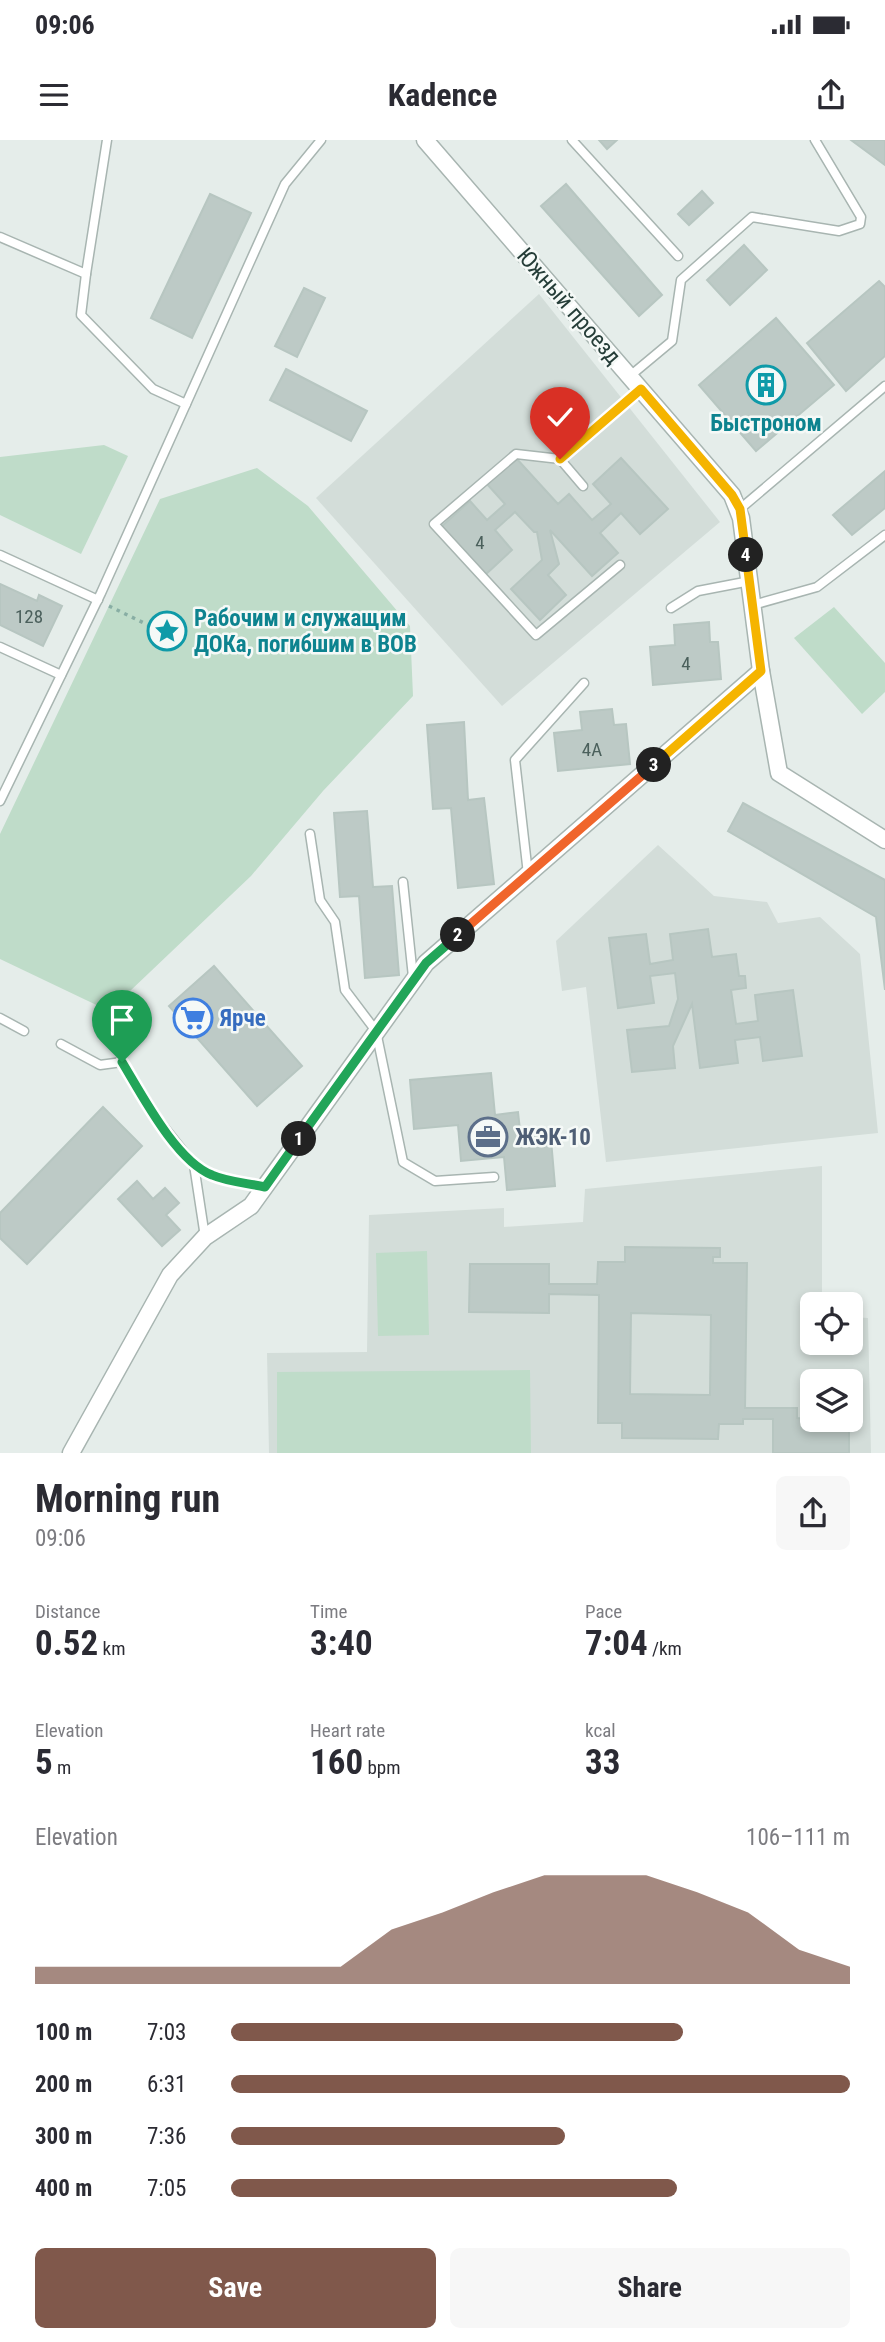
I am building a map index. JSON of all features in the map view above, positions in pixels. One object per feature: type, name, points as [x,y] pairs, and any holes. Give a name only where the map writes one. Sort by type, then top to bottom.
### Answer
[{"type":"street","name":"Южный проезд","points":[[425,140],[723,482],[740,509],[761,671],[779,773],[885,840]]},
{"type":"street","points":[[71,1453],[170,1275],[205,1237],[251,1206],[426,963],[761,671]]},
{"type":"lane","points":[[107,140],[81,315],[153,389],[186,404]]},
{"type":"lane","points":[[0,801],[97,600],[285,184],[321,140]]},
{"type":"lane","points":[[572,140],[678,256]]},
{"type":"lane","points":[[630,376],[673,341],[681,280],[752,217],[839,232],[860,224],[861,217],[815,140]]},
{"type":"lane","points":[[0,237],[86,274]]},
{"type":"lane","points":[[740,509],[885,386]]},
{"type":"lane","points":[[560,459],[641,389]]},
{"type":"lane","points":[[583,486],[560,459],[516,454],[434,524],[536,635],[620,565]]},
{"type":"lane","points":[[753,604],[817,587],[885,535]]},
{"type":"lane","points":[[0,555],[97,600]]},
{"type":"lane","points":[[671,608],[698,591],[750,581]]},
{"type":"lane","points":[[0,647],[61,675]]},
{"type":"lane","points":[[528,874],[515,760],[584,682]]},
{"type":"lane","points":[[310,834],[320,900],[335,922],[345,990],[376,1031],[402,1162],[435,1181],[494,1177]]},
{"type":"lane","points":[[403,882],[414,979]]},
{"type":"lane","points":[[0,1018],[24,1031]]},
{"type":"lane","points":[[61,1044],[100,1065],[122,1062],[159,1121],[194,1165],[212,1176],[265,1187]]},
{"type":"lane","points":[[194,1165],[205,1237]]},
{"type":"path","points":[[97,600],[150,626]]},
{"type":"shaded area","points":[[539,294],[720,522],[502,706],[316,498]]},
{"type":"shaded area","points":[[658,845],[714,896],[767,902],[778,923],[820,917],[860,954],[878,1133],[606,1162],[586,987],[562,991],[556,941]]},
{"type":"shaded area","points":[[822,1166],[822,1292],[800,1292],[800,1355],[863,1355],[863,1318],[868,1318],[871,1453],[269,1453],[267,1353],[367,1352],[369,1215],[504,1208],[504,1227],[583,1222],[585,1189]]},
{"type":"green space","points":[[104,445],[128,456],[81,554],[0,515],[0,457]]},
{"type":"green space","points":[[257,468],[308,506],[410,626],[413,696],[323,791],[251,876],[109,1011],[0,959],[0,834],[160,499]]},
{"type":"green space","points":[[834,607],[885,663],[885,692],[862,714],[794,638]]},
{"type":"green space","points":[[427,1251],[429,1335],[378,1336],[376,1253]]},
{"type":"green space","points":[[530,1370],[531,1453],[277,1453],[277,1372]]},
{"type":"building","points":[[599,140],[617,140],[607,149]]},
{"type":"building","points":[[851,140],[885,140],[885,165]]},
{"type":"building","points":[[566,184],[662,295],[639,316],[541,206]]},
{"type":"building","points":[[702,191],[713,203],[689,225],[678,214]]},
{"type":"building","points":[[210,194],[251,213],[192,338],[151,318]]},
{"type":"building","points":[[744,245],[767,270],[730,305],[707,280]]},
{"type":"building","points":[[879,281],[885,287],[885,356],[846,391],[807,343]]},
{"type":"building","points":[[304,288],[325,298],[297,357],[275,346]]},
{"type":"building","name":"Быстроном","points":[[776,318],[834,385],[756,451],[699,385]]},
{"type":"building","points":[[286,369],[367,411],[351,441],[270,400]]},
{"type":"building","points":[[567,410],[582,426],[556,449],[542,433]]},
{"type":"building","points":[[516,458],[558,504],[569,494],[592,520],[611,504],[593,484],[621,458],[668,509],[640,534],[621,513],[600,533],[618,553],[592,576],[550,530],[559,564],[548,575],[566,595],[540,620],[511,589],[542,560],[537,532],[515,512],[495,530],[512,550],[485,575],[441,527],[470,501],[487,520],[505,504],[487,484]]},
{"type":"building","points":[[885,471],[885,508],[852,535],[833,515]]},
{"type":"building","points":[[0,584],[37,601],[39,595],[62,606],[43,646],[0,625]]},
{"type":"building","points":[[709,622],[710,642],[718,642],[721,679],[653,685],[650,647],[675,645],[674,625]]},
{"type":"building","points":[[612,709],[614,725],[626,724],[630,764],[558,771],[554,733],[582,730],[580,712]]},
{"type":"building","points":[[464,722],[468,800],[484,798],[494,884],[458,888],[451,808],[433,809],[427,725]]},
{"type":"building","points":[[743,803],[885,880],[885,990],[876,917],[728,831]]},
{"type":"building","points":[[367,811],[373,887],[392,886],[399,975],[365,978],[359,896],[340,897],[334,813]]},
{"type":"building","points":[[708,929],[712,957],[736,954],[739,976],[745,976],[746,988],[731,990],[736,1024],[758,1021],[755,995],[793,990],[802,1056],[763,1061],[760,1037],[735,1040],[738,1063],[700,1068],[692,1004],[673,1046],[675,1068],[632,1072],[627,1030],[669,1026],[678,999],[675,973],[650,976],[654,1003],[618,1008],[609,938],[646,934],[650,964],[673,960],[670,934]]},
{"type":"building","points":[[214,966],[302,1066],[257,1106],[169,1006]]},
{"type":"building","points":[[491,1073],[495,1115],[518,1112],[520,1130],[550,1128],[555,1186],[507,1190],[504,1157],[461,1161],[458,1125],[414,1129],[410,1080]]},
{"type":"building","points":[[103,1107],[142,1146],[27,1264],[0,1238],[0,1213]]},
{"type":"building","points":[[137,1181],[153,1199],[165,1188],[179,1203],[166,1215],[180,1230],[162,1246],[118,1199]]},
{"type":"building","points":[[625,1247],[720,1248],[720,1257],[713,1257],[713,1263],[747,1263],[745,1408],[797,1408],[800,1432],[849,1432],[849,1453],[773,1453],[773,1419],[743,1419],[743,1424],[719,1424],[718,1439],[622,1438],[622,1423],[598,1423],[599,1295],[549,1294],[549,1313],[469,1312],[470,1264],[549,1264],[549,1284],[597,1284],[598,1262],[625,1262]],"holes":[[[631,1313],[711,1315],[710,1395],[630,1394]]]},
{"type":"place","name":"Быстроном","points":[[766,385]]},
{"type":"place","name":"Рабочим и служащим ДОКа, погибшим в ВОВ","points":[[167,631]]},
{"type":"place","name":"Ярче","points":[[193,1018]]},
{"type":"place","name":"ЖЭК-10","points":[[488,1137]]},
{"type":"route","points":[[122,1062],[159,1121],[194,1165],[212,1176],[265,1187],[426,963],[761,671],[740,509],[723,482],[641,389],[560,459]]}]
